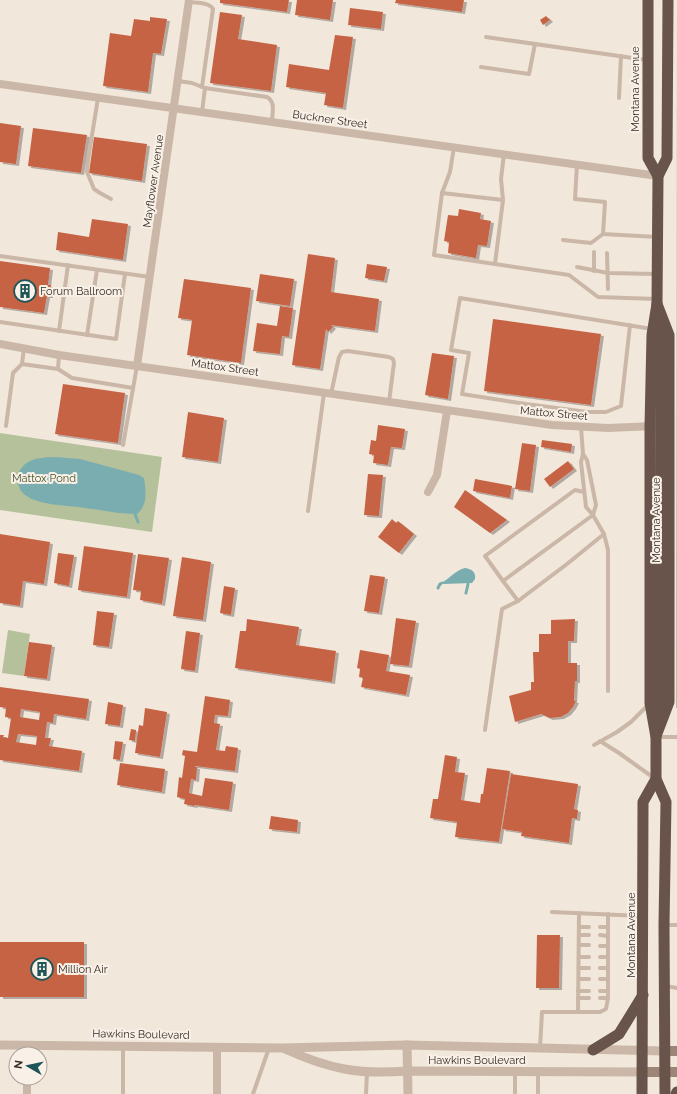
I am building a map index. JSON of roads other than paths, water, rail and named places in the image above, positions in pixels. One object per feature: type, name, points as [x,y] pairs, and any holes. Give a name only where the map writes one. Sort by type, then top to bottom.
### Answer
[{"type":"highway","name":"Montana Avenue","points":[[648,0],[648,158],[658,176],[658,305],[653,329],[655,426],[650,703],[656,737],[656,779],[666,802],[664,925],[665,1094]]},
{"type":"highway","name":"Montana Avenue","points":[[658,176],[668,158],[668,0]]},
{"type":"highway","name":"Montana Avenue","points":[[656,737],[669,702],[669,335],[658,305]]},
{"type":"highway","points":[[658,305],[655,426],[660,726]]},
{"type":"highway","name":"Montana Avenue","points":[[642,1094],[644,995],[643,802],[656,779]]},
{"type":"highway","points":[[593,1050],[620,1034],[644,995]]},
{"type":"main road","name":"Hawkins Boulevard","points":[[665,1051],[677,1051]]},
{"type":"main road","name":"Hawkins Boulevard","points":[[642,1072],[677,1072]]},
{"type":"street","name":"Mayflower Avenue","points":[[137,366],[151,277],[189,1]]},
{"type":"street","name":"Buckner Street","points":[[0,84],[658,176]]},
{"type":"street","name":"Mattox Street","points":[[0,344],[59,355],[552,426],[608,428],[655,426]]},
{"type":"street","points":[[428,492],[437,475],[447,411]]},
{"type":"street","points":[[408,1044],[408,1094]]},
{"type":"street","name":"Hawkins Boulevard","points":[[48,1049],[123,1046],[282,1048],[408,1044],[665,1051]]},
{"type":"street","points":[[216,1094],[217,1047]]},
{"type":"street","name":"Hawkins Boulevard","points":[[282,1048],[320,1063],[346,1070],[368,1072],[642,1072]]},
{"type":"lane","points":[[189,1],[208,5],[213,9],[202,112]]},
{"type":"lane","points":[[486,37],[648,60]]},
{"type":"lane","points":[[481,67],[530,74],[535,44]]},
{"type":"lane","points":[[619,98],[621,56]]},
{"type":"lane","points":[[178,81],[192,83],[204,88],[267,97],[273,103],[272,122]]},
{"type":"lane","points":[[98,98],[87,172],[94,189],[111,199]]},
{"type":"lane","points":[[454,147],[450,172],[442,193],[434,255],[569,275],[598,297],[658,305]]},
{"type":"lane","points":[[495,264],[503,200],[501,179],[504,154]]},
{"type":"lane","points":[[577,164],[575,199],[606,202],[603,234]]},
{"type":"lane","points":[[442,193],[503,200]]},
{"type":"lane","points":[[563,240],[591,243],[603,234],[658,237]]},
{"type":"lane","points":[[594,252],[594,271]]},
{"type":"lane","points":[[607,253],[608,289]]},
{"type":"lane","points":[[0,256],[151,277]]},
{"type":"lane","points":[[59,331],[68,265]]},
{"type":"lane","points":[[577,268],[608,273],[657,274]]},
{"type":"lane","points":[[87,335],[97,270]]},
{"type":"lane","points":[[0,322],[116,339],[125,274]]},
{"type":"lane","points":[[630,325],[621,406],[606,412],[587,412],[462,394],[469,353],[451,350],[460,298],[630,325],[653,329]]},
{"type":"lane","points":[[6,426],[14,372],[22,364],[24,348]]},
{"type":"lane","points":[[308,511],[328,394],[339,357],[342,352],[348,351],[389,356],[393,359],[394,363],[389,402]]},
{"type":"lane","points":[[58,369],[59,355]]},
{"type":"lane","points":[[22,364],[58,369],[72,378],[133,388]]},
{"type":"lane","points":[[123,445],[137,366]]},
{"type":"lane","points":[[581,427],[583,454],[581,462],[586,507],[593,515],[604,534],[608,550],[608,691]]},
{"type":"lane","points":[[503,581],[593,515],[596,505],[587,460],[583,454]]},
{"type":"lane","points":[[518,601],[485,556],[575,490],[584,492]]},
{"type":"lane","points":[[484,730],[502,609],[518,601],[604,534]]},
{"type":"lane","points":[[594,745],[618,732],[631,722],[650,703]]},
{"type":"lane","points":[[656,737],[677,737]]},
{"type":"lane","points":[[600,741],[619,752],[656,779]]},
{"type":"lane","points":[[552,912],[644,917]]},
{"type":"lane","points":[[578,1012],[579,913]]},
{"type":"lane","points":[[540,1048],[542,1012],[600,1012],[606,1009],[608,998],[608,914]]},
{"type":"lane","points":[[664,925],[677,925]]},
{"type":"lane","points":[[579,927],[589,927]]},
{"type":"lane","points":[[600,927],[608,927]]},
{"type":"lane","points":[[579,935],[589,935]]},
{"type":"lane","points":[[600,936],[608,936]]},
{"type":"lane","points":[[579,945],[589,945]]},
{"type":"lane","points":[[600,946],[608,946]]},
{"type":"lane","points":[[579,957],[589,957]]},
{"type":"lane","points":[[600,957],[608,957]]},
{"type":"lane","points":[[579,968],[589,968]]},
{"type":"lane","points":[[600,968],[608,968]]},
{"type":"lane","points":[[579,979],[589,979]]},
{"type":"lane","points":[[600,979],[608,979]]},
{"type":"lane","points":[[664,986],[677,988]]},
{"type":"lane","points":[[578,991],[589,991]]},
{"type":"lane","points":[[600,991],[608,991]]},
{"type":"lane","points":[[578,998],[589,998]]},
{"type":"lane","points":[[600,998],[608,998]]},
{"type":"lane","points":[[123,1046],[123,1094]]},
{"type":"lane","points":[[253,1094],[269,1048]]},
{"type":"lane","points":[[366,1094],[368,1072]]},
{"type":"lane","points":[[515,1072],[515,1094]]},
{"type":"lane","points":[[538,1072],[538,1094]]},
{"type":"water","name":"Mattox Pond","points":[[55,457],[80,459],[139,475],[144,478],[146,493],[145,502],[141,510],[137,514],[124,513],[52,504],[27,497],[21,491],[16,478],[19,471],[31,460]]},
{"type":"water","points":[[465,568],[472,570],[474,573],[475,579],[472,583],[443,584],[443,582],[456,572]]},
{"type":"waterway","points":[[135,514],[138,522]]},
{"type":"waterway","points":[[438,588],[442,583]]},
{"type":"waterway","points":[[466,593],[468,584]]},
{"type":"place","name":"Forum Ballroom","points":[[25,291]]},
{"type":"place","name":"Million Air","points":[[42,969]]}]
